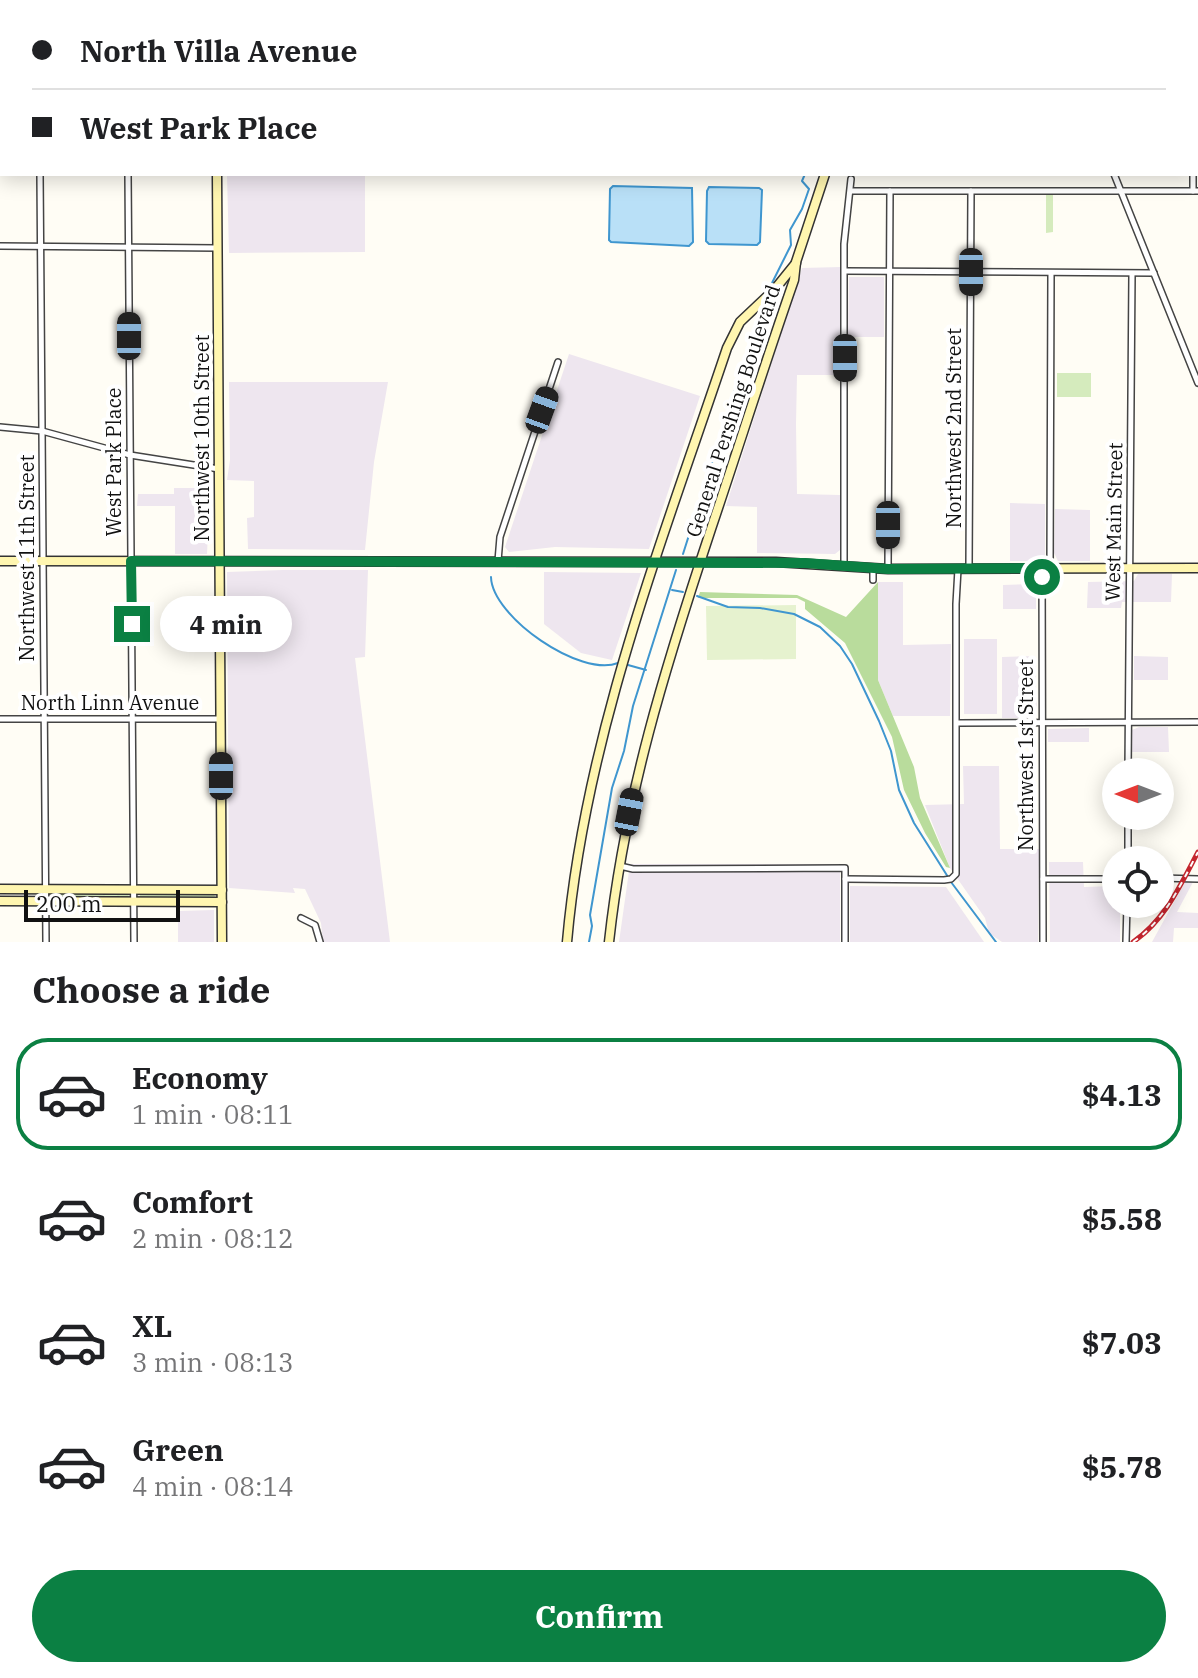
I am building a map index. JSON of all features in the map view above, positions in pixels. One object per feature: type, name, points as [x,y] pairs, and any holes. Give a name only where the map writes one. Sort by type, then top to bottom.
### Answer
[{"type":"main road","name":"Northwest 10th Street","points":[[217,176],[222,942]]},
{"type":"main road","name":"General Pershing Boulevard","points":[[609,942],[619,865],[640,757],[824,176]]},
{"type":"main road","name":"General Pershing Boulevard","points":[[567,942],[577,859],[600,746],[656,562],[730,338],[740,322],[796,262]]},
{"type":"main road","points":[[770,293],[781,296],[785,306]]},
{"type":"main road","points":[[0,561],[700,562],[805,563],[873,569],[1198,568]]},
{"type":"main road","points":[[0,889],[222,890]]},
{"type":"main road","points":[[0,901],[222,902]]},
{"type":"street","name":"Northwest 11th Street","points":[[40,176],[46,942]]},
{"type":"street","name":"West Park Place","points":[[128,176],[134,942]]},
{"type":"street","points":[[1115,176],[1198,383]]},
{"type":"street","points":[[844,566],[844,244],[851,179]]},
{"type":"street","points":[[851,191],[1195,191]]},
{"type":"street","points":[[888,569],[890,191]]},
{"type":"street","name":"Northwest 2nd Street","points":[[969,568],[971,191]]},
{"type":"street","points":[[0,246],[217,248]]},
{"type":"street","points":[[845,271],[1154,273]]},
{"type":"street","name":"Northwest 1st Street","points":[[1043,942],[1042,723],[1051,273]]},
{"type":"street","name":"West Main Street","points":[[1128,758],[1132,274]]},
{"type":"street","points":[[1187,358],[1198,358]]},
{"type":"street","points":[[498,561],[500,537],[558,362]]},
{"type":"street","points":[[0,427],[42,431],[130,455],[219,469]]},
{"type":"street","points":[[845,879],[953,877],[957,865],[956,604],[959,568]]},
{"type":"street","points":[[873,569],[873,580]]},
{"type":"street","name":"North Linn Avenue","points":[[0,719],[221,719]]},
{"type":"street","points":[[957,723],[1198,722]]},
{"type":"street","points":[[619,865],[633,869],[845,868],[845,942]]},
{"type":"street","points":[[1174,878],[1198,879]]},
{"type":"street","points":[[1043,879],[1102,879]]},
{"type":"street","points":[[301,918],[315,925],[320,942]]},
{"type":"street","points":[[1126,942],[1127,918]]},
{"type":"shaded area","points":[[227,176],[365,176],[365,252],[229,253]]},
{"type":"shaded area","points":[[841,267],[840,375],[797,375],[796,424],[797,494],[840,495],[840,550],[835,554],[757,553],[757,507],[726,506],[802,268]]},
{"type":"shaded area","points":[[849,277],[884,277],[884,337],[848,337]]},
{"type":"shaded area","points":[[569,354],[700,396],[649,549],[555,547],[509,552],[505,547]]},
{"type":"shaded area","points":[[229,382],[388,382],[374,462],[365,550],[248,549],[247,518],[254,517],[254,481],[227,480],[230,460]]},
{"type":"shaded area","points":[[174,488],[210,488],[207,554],[175,554],[175,506],[137,506],[138,494],[174,494]]},
{"type":"shaded area","points":[[1010,503],[1045,504],[1045,557],[1039,561],[1010,561]]},
{"type":"shaded area","points":[[1055,509],[1090,510],[1090,561],[1058,561],[1054,553]]},
{"type":"shaded area","points":[[368,570],[365,657],[355,658],[390,942],[323,942],[321,923],[305,889],[293,888],[295,893],[229,888],[227,572]]},
{"type":"shaded area","points":[[544,572],[641,573],[612,660],[581,653],[544,624]]},
{"type":"shaded area","points":[[1138,574],[1172,574],[1171,602],[1122,602],[1121,608],[1087,608],[1088,582],[1134,581]]},
{"type":"shaded area","points":[[878,582],[903,582],[903,645],[951,644],[950,716],[893,716],[878,680]]},
{"type":"shaded area","points":[[1036,584],[1036,609],[1003,609],[1003,585]]},
{"type":"shaded area","points":[[964,639],[997,639],[997,714],[964,714]]},
{"type":"shaded area","points":[[1035,656],[1037,715],[1034,718],[1002,718],[1002,657]]},
{"type":"shaded area","points":[[1134,656],[1168,657],[1168,680],[1134,680]]},
{"type":"shaded area","points":[[1139,727],[1168,727],[1169,752],[1132,752],[1132,730]]},
{"type":"shaded area","points":[[1089,728],[1089,742],[1048,742],[1048,729]]},
{"type":"shaded area","points":[[963,766],[999,766],[1000,849],[1039,849],[1038,942],[1002,942],[989,933],[985,918],[950,868],[925,805],[964,804]]},
{"type":"shaded area","points":[[1049,862],[1083,862],[1084,887],[1102,886],[1102,918],[1120,918],[1120,942],[1050,942]]},
{"type":"shaded area","points":[[630,864],[840,864],[840,942],[619,942]]},
{"type":"shaded area","points":[[1185,882],[1193,882],[1177,912],[1198,913],[1198,928],[1174,928],[1173,942],[1152,942],[1165,918],[1174,918],[1174,902]]},
{"type":"shaded area","points":[[850,886],[946,887],[984,942],[850,942]]},
{"type":"shaded area","points":[[214,910],[214,942],[178,942],[178,911]]},
{"type":"green space","points":[[1046,194],[1053,195],[1053,232],[1046,233]]},
{"type":"green space","points":[[1057,373],[1091,373],[1091,397],[1057,397]]},
{"type":"green space","points":[[878,582],[878,680],[914,767],[920,798],[950,868],[946,867],[925,833],[904,790],[892,737],[845,643],[805,609],[805,602],[797,598],[698,598],[700,592],[797,595],[846,617]]},
{"type":"green space","points":[[796,605],[796,659],[707,660],[706,606]]},
{"type":"green space","points":[[52,893],[127,893],[129,896],[127,899],[52,898]]},
{"type":"green space","points":[[140,893],[214,894],[215,897],[140,899]]},
{"type":"water","points":[[613,186],[692,188],[693,242],[689,246],[611,242],[610,189]]},
{"type":"water","points":[[709,187],[762,190],[760,242],[757,245],[709,244],[706,241]]},
{"type":"waterway","points":[[768,291],[791,245],[790,230],[809,189],[802,181],[804,176]]},
{"type":"waterway","points":[[683,554],[761,308]]},
{"type":"waterway","points":[[589,942],[592,926],[590,915],[612,788],[624,751],[633,706],[676,570]]},
{"type":"waterway","points":[[491,577],[495,593],[506,609],[541,641],[583,662],[602,665],[618,663]]},
{"type":"waterway","points":[[672,590],[683,592]]},
{"type":"waterway","points":[[697,596],[728,607],[794,614],[820,627],[840,646],[879,721],[891,751],[899,790],[914,823],[948,877]]},
{"type":"waterway","points":[[628,665],[646,670]]},
{"type":"waterway","points":[[951,882],[996,942]]},
{"type":"railway","points":[[1133,942],[1163,913],[1198,852]]},
{"type":"route","points":[[132,624],[131,561],[805,563],[873,569],[1042,568],[1042,577]]}]
